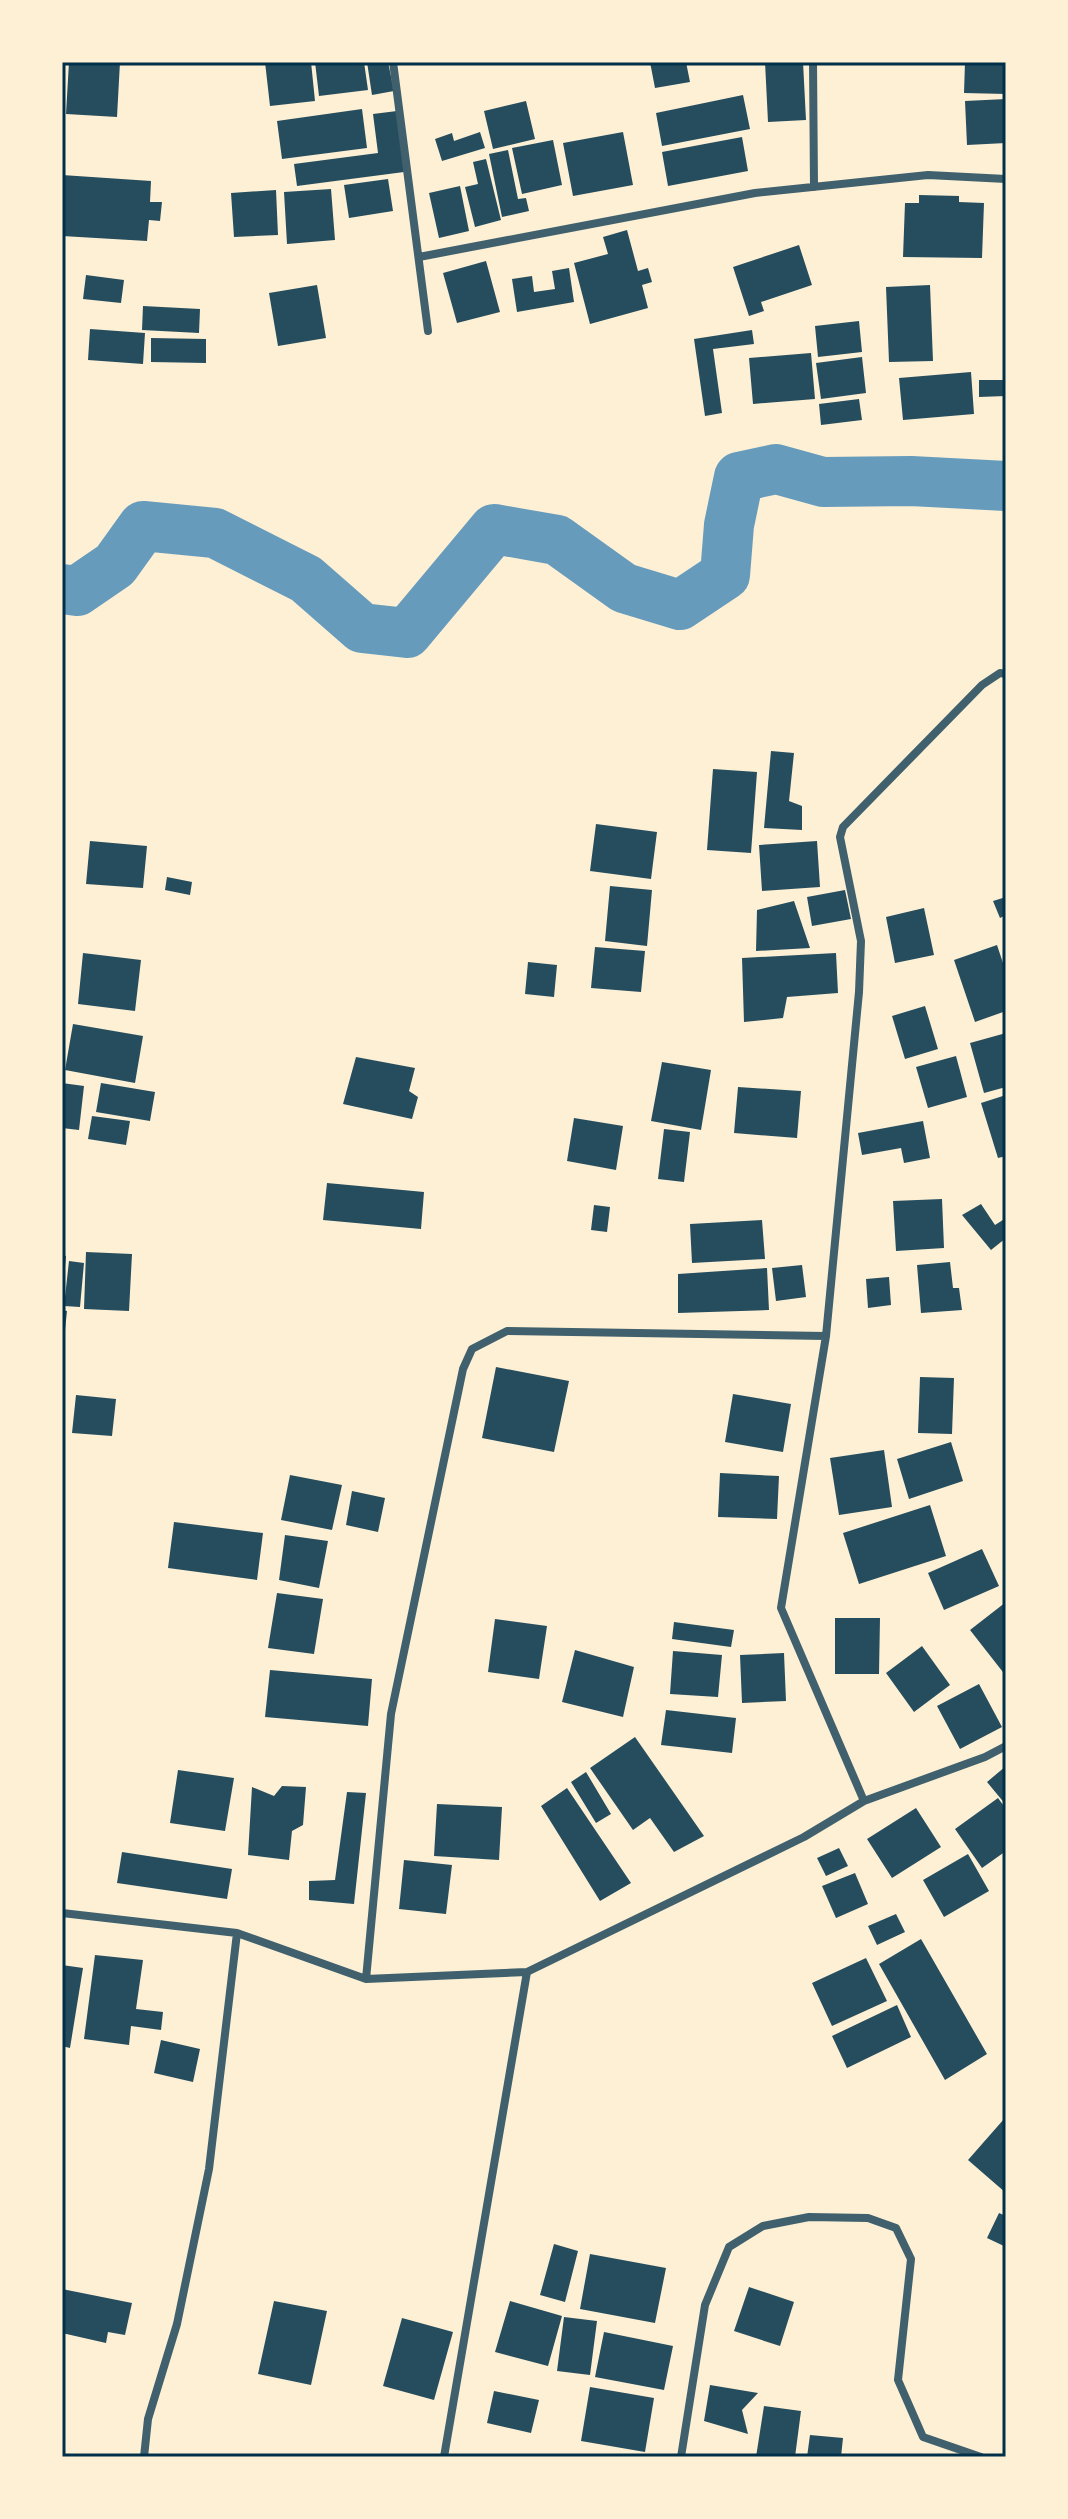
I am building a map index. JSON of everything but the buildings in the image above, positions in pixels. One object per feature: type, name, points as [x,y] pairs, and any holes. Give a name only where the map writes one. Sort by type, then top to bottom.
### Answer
[{"type":"street","points":[[393,62],[428,331]]},
{"type":"street","points":[[813,62],[814,187]]},
{"type":"street","points":[[419,257],[755,193],[928,175],[1006,179]]},
{"type":"street","points":[[864,1801],[781,1608],[826,1336],[859,992],[861,941],[840,837],[843,827],[982,685],[1000,673],[1006,674]]},
{"type":"street","points":[[366,1979],[391,1714],[463,1369],[472,1349],[507,1331],[826,1336]]},
{"type":"street","points":[[62,1913],[237,1933],[366,1979],[527,1972],[804,1837],[864,1801],[985,1757],[1006,1746]]},
{"type":"street","points":[[144,2457],[148,2419],[177,2324],[209,2169],[237,1933]]},
{"type":"street","points":[[444,2457],[527,1972]]},
{"type":"street","points":[[681,2457],[705,2305],[729,2247],[763,2226],[809,2217],[868,2218],[896,2228],[911,2259],[898,2380],[923,2437],[981,2457]]},
{"type":"waterway","points":[[62,589],[77,591],[115,565],[143,526],[215,533],[306,579],[362,628],[407,633],[494,529],[557,540],[624,588],[680,605],[725,575],[729,525],[739,477],[776,469],[823,482],[911,481],[1006,486]]}]
